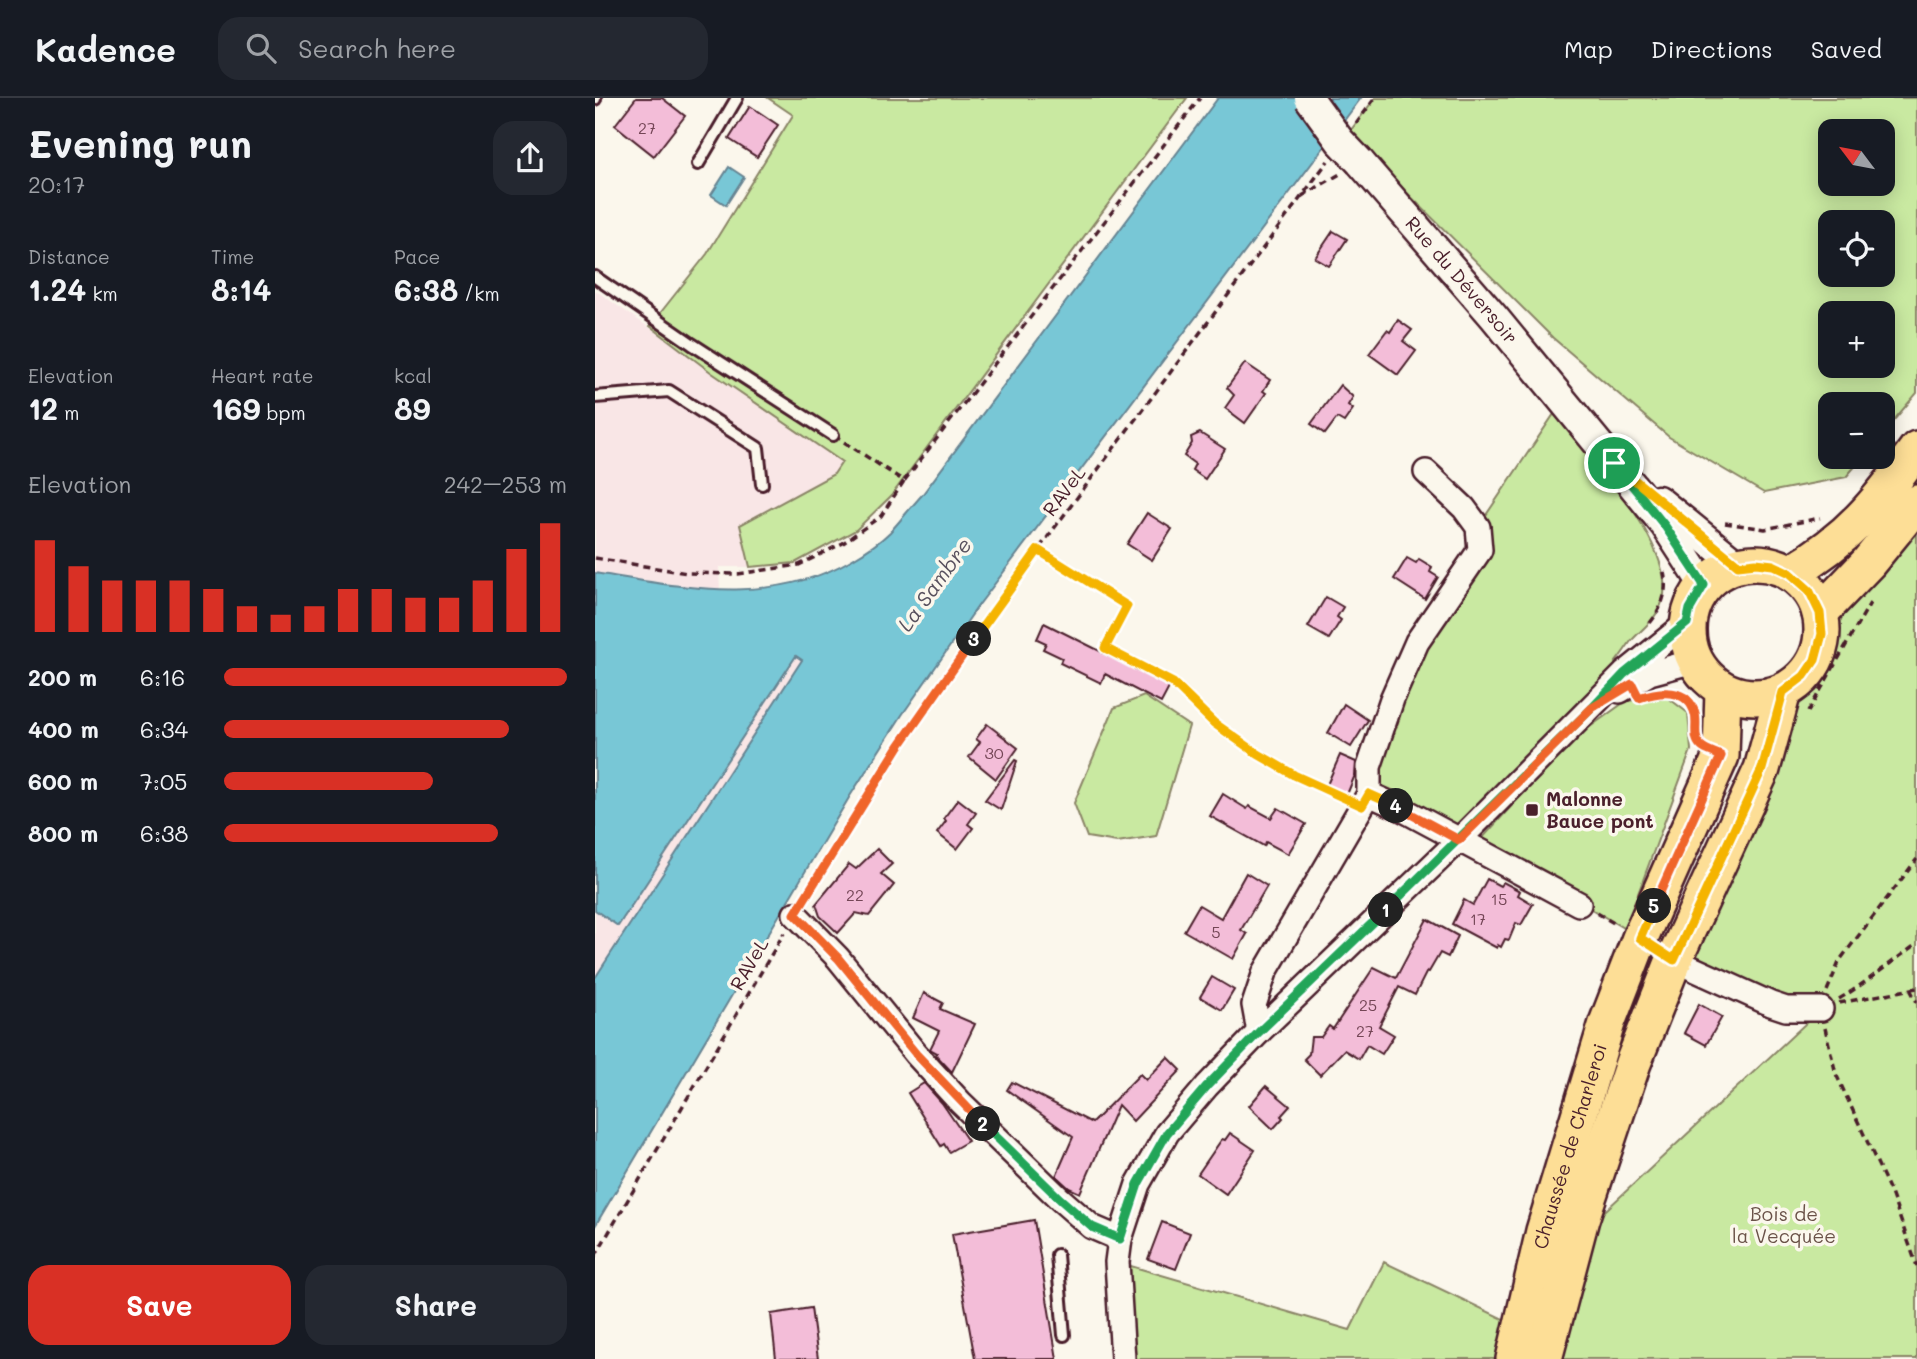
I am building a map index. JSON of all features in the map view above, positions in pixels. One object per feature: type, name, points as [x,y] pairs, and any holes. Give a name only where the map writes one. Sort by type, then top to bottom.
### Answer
[{"type":"main road","points":[[1790,573],[1846,536],[1884,495],[1917,449]]},
{"type":"main road","points":[[1820,613],[1868,563],[1917,503]]},
{"type":"main road","points":[[1738,565],[1773,565],[1790,573],[1809,590],[1820,613],[1822,634],[1815,660],[1804,676],[1795,702],[1753,698],[1723,690],[1707,678],[1694,661],[1687,623],[1690,609],[1704,585],[1738,565]]},
{"type":"main road","name":"Chaussée de Charleroi","points":[[1514,1359],[1544,1231],[1632,934],[1721,756],[1723,690]]},
{"type":"main road","name":"Chaussée de Charleroi","points":[[1544,1359],[1585,1206],[1633,1063],[1674,960],[1795,702]]},
{"type":"main road","points":[[1632,934],[1674,960]]},
{"type":"street","name":"Rue du Déversoir","points":[[1309,98],[1340,141],[1495,317],[1614,463],[1665,526],[1704,585]]},
{"type":"street","name":"Rue du Déversoir","points":[[1614,463],[1738,565]]},
{"type":"street","points":[[1259,1032],[1254,1005],[1265,972],[1365,800],[1370,767],[1397,688],[1417,642],[1479,550],[1478,527],[1464,508],[1426,472]]},
{"type":"street","points":[[1123,1359],[1117,1262],[1120,1239],[1138,1184],[1167,1133],[1259,1032],[1459,840],[1624,674],[1687,623]]},
{"type":"street","points":[[1592,708],[1650,673],[1694,661]]},
{"type":"street","points":[[1365,800],[1400,808],[1580,904]]},
{"type":"street","points":[[795,914],[838,958],[916,1054],[960,1102],[1092,1227],[1120,1239]]},
{"type":"street","points":[[1674,960],[1786,1009],[1821,1009]]},
{"type":"lane","points":[[698,164],[737,98]]},
{"type":"lane","points":[[595,277],[692,344],[834,435]]},
{"type":"lane","points":[[595,397],[670,391],[758,447],[762,484]]},
{"type":"lane","points":[[1057,1255],[1064,1335]]},
{"type":"path","points":[[595,558],[687,573],[738,575],[799,565],[843,543],[881,516],[904,481],[1200,98]]},
{"type":"path","name":"RAVeL","points":[[595,1255],[795,914],[899,746],[1038,550],[1328,160]]},
{"type":"path","points":[[1300,197],[1360,162]]},
{"type":"path","points":[[834,435],[904,481]]},
{"type":"path","points":[[1716,518],[1725,523],[1765,529],[1829,516]]},
{"type":"path","points":[[1038,550],[1127,606],[1105,648],[1173,683],[1214,723],[1258,754],[1294,775],[1365,800]]},
{"type":"path","points":[[1642,631],[1659,610],[1664,597],[1666,580],[1662,566]]},
{"type":"path","points":[[1795,702],[1871,601]]},
{"type":"path","points":[[1632,684],[1639,698],[1665,691],[1677,694],[1689,701],[1696,715]]},
{"type":"path","points":[[1917,859],[1840,960],[1821,1009],[1836,1074],[1891,1193],[1917,1266]]},
{"type":"path","points":[[1580,904],[1632,934]]},
{"type":"path","points":[[1821,1009],[1857,989],[1917,944]]},
{"type":"path","points":[[1821,1009],[1850,999],[1917,988]]},
{"type":"path","points":[[1910,989],[1917,1002]]},
{"type":"shaded area","points":[[595,290],[843,462],[834,474],[740,525],[750,567],[719,567],[720,591],[595,573]]},
{"type":"shaded area","points":[[797,656],[803,660],[595,978],[595,910],[618,925]]},
{"type":"green space","points":[[768,98],[1187,98],[891,496],[856,530],[795,563],[750,567],[740,525],[834,474],[842,462],[712,373],[650,326],[707,254],[793,115]]},
{"type":"green space","points":[[1375,98],[1917,98],[1917,393],[1895,419],[1895,392],[1818,392],[1818,469],[1853,469],[1846,477],[1764,493],[1669,437],[1553,338],[1348,134]]},
{"type":"green space","points":[[1556,411],[1607,474],[1643,527],[1657,553],[1664,578],[1663,599],[1654,617],[1615,663],[1624,674],[1459,840],[1369,794],[1392,699],[1463,576],[1478,527]]},
{"type":"green space","name":"Bois de la Vecquée","points":[[1917,502],[1917,1359],[1559,1359],[1592,1223],[1820,1010],[1674,960],[1783,692],[1802,675],[1815,658],[1820,639],[1820,613]]},
{"type":"green space","points":[[1144,696],[1189,726],[1156,836],[1117,842],[1087,837],[1074,803],[1114,708]]},
{"type":"green space","points":[[1667,697],[1688,713],[1691,750],[1625,929],[1479,842],[1569,742],[1626,701]]},
{"type":"green space","points":[[1117,1262],[1350,1330],[1384,1262],[1514,1324],[1509,1359],[1124,1359]]},
{"type":"water","name":"La Sambre","points":[[1218,98],[1361,98],[978,606],[902,715],[850,796],[595,1226],[595,978],[802,660],[796,656],[618,926],[595,910],[595,573],[693,587],[758,588],[789,584],[821,575],[877,544],[922,495]]},
{"type":"water","points":[[729,167],[744,177],[726,205],[711,195]]},
{"type":"building","points":[[636,98],[662,98],[685,116],[654,156],[615,125]]},
{"type":"building","points":[[750,106],[778,125],[757,157],[729,139]]},
{"type":"building","points":[[1333,231],[1347,239],[1329,266],[1315,258]]},
{"type":"building","points":[[1398,320],[1412,330],[1403,341],[1416,351],[1398,375],[1369,354]]},
{"type":"building","points":[[1245,363],[1270,380],[1263,391],[1266,393],[1245,423],[1225,408],[1234,395],[1227,388]]},
{"type":"building","points":[[1340,385],[1353,397],[1348,405],[1353,409],[1344,422],[1337,418],[1325,434],[1311,424]]},
{"type":"building","points":[[1200,433],[1225,449],[1205,479],[1192,470],[1195,464],[1184,456],[1192,443],[1191,437]]},
{"type":"building","points":[[1147,513],[1172,529],[1152,560],[1127,544]]},
{"type":"building","points":[[1407,558],[1416,563],[1419,559],[1432,567],[1430,572],[1438,577],[1425,599],[1394,579]]},
{"type":"building","points":[[1326,597],[1343,607],[1337,617],[1341,620],[1329,639],[1308,627]]},
{"type":"building","points":[[1044,623],[1170,686],[1161,703],[1105,674],[1101,683],[1060,663],[1062,658],[1043,649],[1046,643],[1037,639]]},
{"type":"building","points":[[1344,704],[1368,720],[1351,747],[1328,733]]},
{"type":"building","points":[[987,724],[1018,748],[996,779],[969,757],[980,742],[976,739]]},
{"type":"building","points":[[1340,755],[1356,762],[1355,775],[1346,797],[1326,787]]},
{"type":"building","points":[[1015,760],[1017,761],[1001,810],[985,800]]},
{"type":"building","points":[[1223,794],[1247,809],[1249,806],[1271,818],[1278,808],[1306,824],[1288,854],[1266,842],[1264,846],[1210,816]]},
{"type":"building","points":[[958,799],[976,813],[968,824],[973,828],[957,849],[937,833]]},
{"type":"building","points":[[877,849],[892,864],[881,874],[894,885],[869,916],[856,913],[838,933],[820,916],[816,904],[849,864],[856,869]]},
{"type":"building","points":[[1246,873],[1267,886],[1241,930],[1247,934],[1233,959],[1184,931],[1199,905],[1221,918]]},
{"type":"building","points":[[1487,879],[1500,886],[1503,882],[1520,891],[1518,895],[1533,904],[1521,925],[1516,923],[1509,940],[1505,939],[1501,947],[1498,945],[1497,948],[1452,924],[1464,900],[1473,905]]},
{"type":"building","points":[[1427,919],[1458,936],[1448,957],[1440,953],[1415,995],[1399,987],[1379,1026],[1394,1035],[1382,1054],[1367,1045],[1359,1059],[1344,1050],[1320,1075],[1304,1059],[1309,1054],[1311,1037],[1321,1037],[1329,1026],[1333,1029],[1374,967],[1396,978]]},
{"type":"building","points":[[1212,977],[1234,990],[1222,1010],[1200,997]]},
{"type":"building","points":[[924,993],[943,1003],[940,1009],[975,1024],[952,1072],[937,1053],[930,1049],[939,1031],[913,1018]]},
{"type":"building","points":[[1699,1004],[1722,1017],[1706,1045],[1684,1033]]},
{"type":"building","points":[[1168,1057],[1181,1070],[1133,1121],[1118,1105],[1080,1193],[1069,1188],[1056,1176],[1073,1137],[1007,1090],[1012,1082],[1092,1123],[1140,1074],[1146,1080]]},
{"type":"building","points":[[924,1083],[942,1103],[968,1141],[949,1152],[944,1144],[941,1146],[908,1093]]},
{"type":"building","points":[[1266,1086],[1290,1106],[1273,1129],[1249,1106]]},
{"type":"building","points":[[1230,1133],[1255,1150],[1226,1194],[1198,1174],[1222,1139],[1225,1140]]},
{"type":"building","points":[[1034,1220],[1057,1359],[975,1359],[952,1234]]},
{"type":"building","points":[[1162,1222],[1190,1233],[1176,1269],[1148,1259]]},
{"type":"building","points":[[811,1308],[818,1359],[776,1359],[771,1314]]},
{"type":"place","name":"Malonne Bauce pont","points":[[1532,810]]},
{"type":"route","points":[[1614,463],[1665,526],[1704,585],[1690,609],[1687,623],[1624,674],[1459,840],[1259,1032],[1207,1086],[1167,1133],[1138,1184],[1120,1239],[1092,1227],[960,1102],[916,1054],[838,958],[795,914],[899,746],[1038,550],[1127,606],[1105,648],[1173,683],[1214,723],[1258,754],[1349,802],[1362,806],[1369,794],[1459,840],[1592,708],[1632,684],[1639,698],[1665,691],[1689,701],[1696,715],[1696,737],[1700,746],[1721,756],[1640,938],[1674,960],[1762,769],[1783,692],[1804,676],[1815,660],[1822,634],[1820,613],[1809,590],[1790,573],[1773,565],[1738,565],[1614,463]]}]
